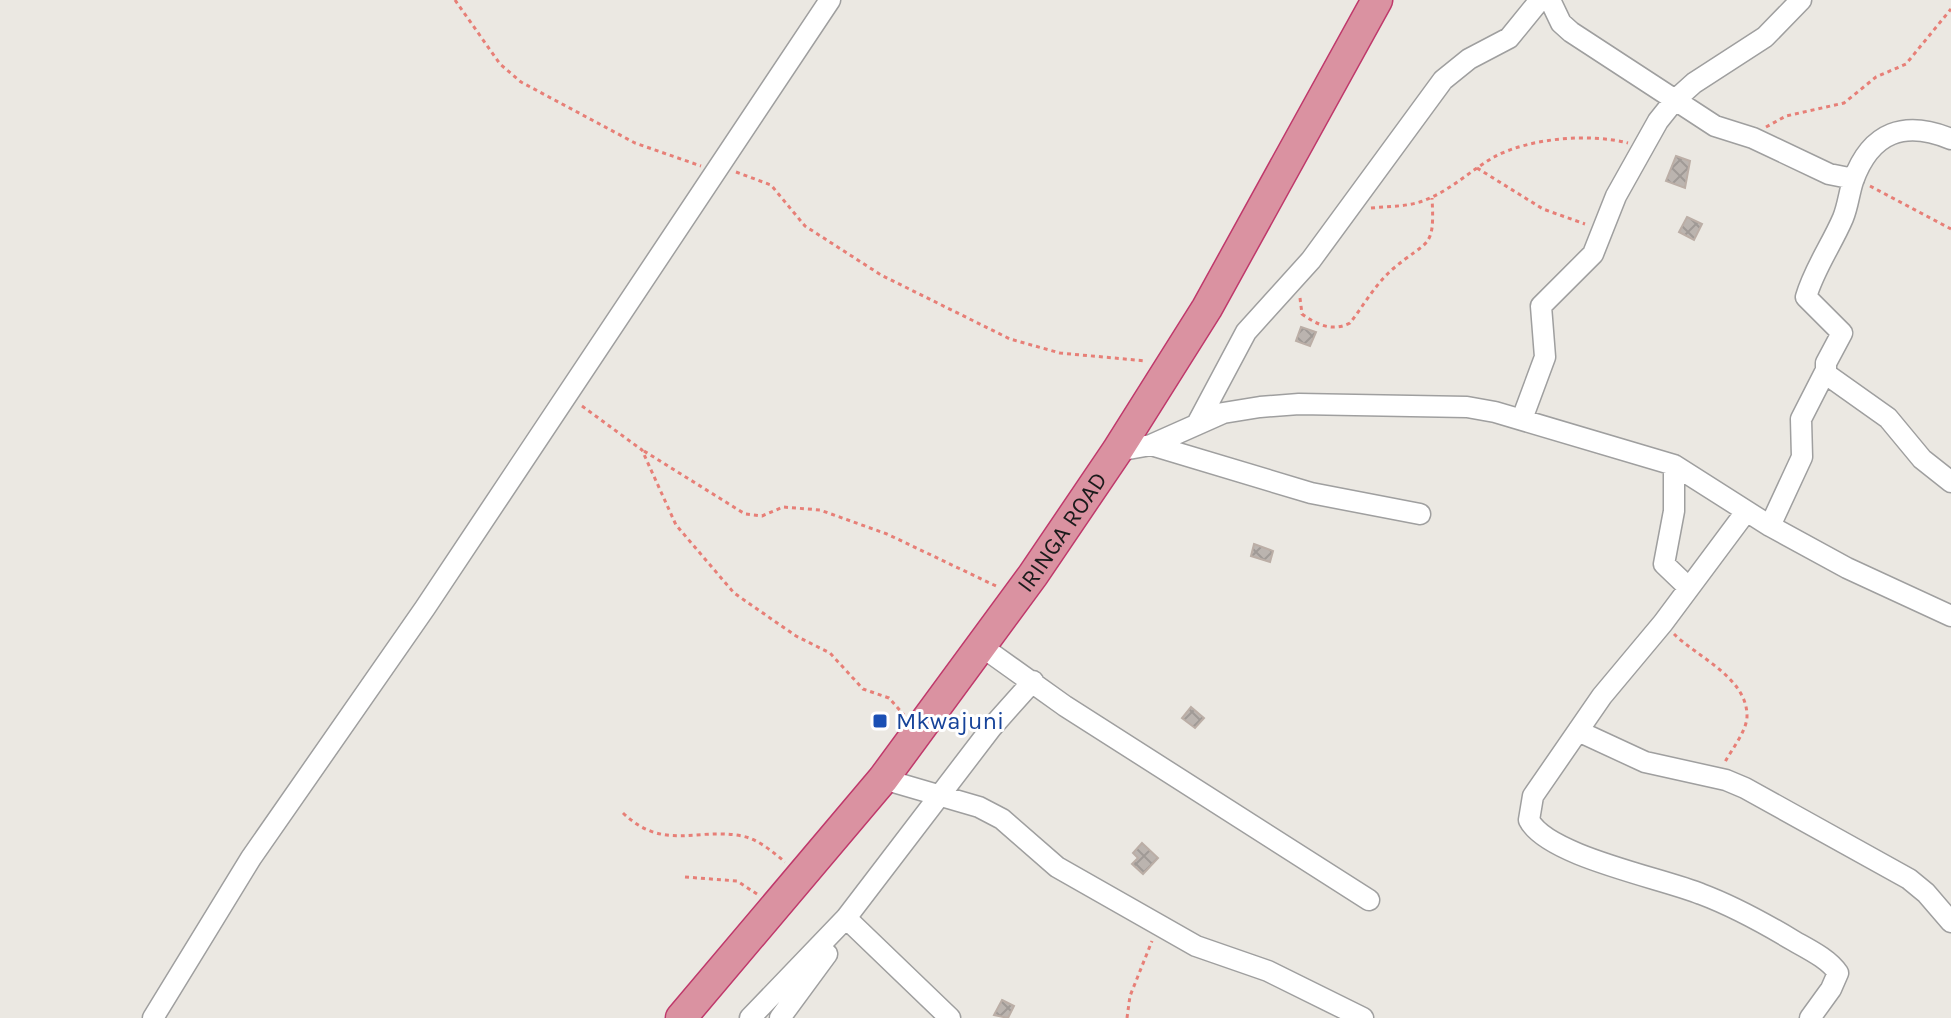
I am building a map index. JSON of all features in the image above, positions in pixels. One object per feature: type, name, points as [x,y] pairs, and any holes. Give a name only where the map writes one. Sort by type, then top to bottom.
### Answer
[{"type":"highway","name":"IRINGA ROAD","points":[[681,1018],[803,878],[883,779],[1017,598],[1117,451],[1207,308],[1357,42],[1377,0]]},
{"type":"street","points":[[153,1018],[251,858],[721,167],[830,0]]},
{"type":"street","points":[[1197,424],[1246,332],[1298,275],[1443,80],[1469,59],[1509,38],[1540,0]]},
{"type":"street","points":[[1550,0],[1561,23],[1571,32],[1715,126],[1749,137],[1829,174],[1854,179]]},
{"type":"street","points":[[1522,419],[1545,357],[1541,306],[1593,254],[1616,196],[1643,147],[1674,101],[1694,83],[1765,37],[1801,0]]},
{"type":"street","points":[[1770,526],[1802,457],[1801,419],[1842,333],[1806,297],[1845,214],[1854,179],[1872,149],[1899,129],[1927,129],[1951,139]]},
{"type":"street","points":[[1825,372],[1888,418],[1922,459],[1951,482]]},
{"type":"street","points":[[1117,451],[1151,445],[1223,413],[1299,404],[1467,407],[1522,419],[1674,465],[1745,513],[1847,568],[1951,616]]},
{"type":"street","points":[[1151,445],[1311,493],[1420,514]]},
{"type":"street","points":[[1674,465],[1674,511],[1664,564],[1689,588]]},
{"type":"street","points":[[1745,513],[1578,731],[1533,796],[1529,820],[1533,827],[1581,856],[1661,878],[1704,895],[1770,926],[1820,957],[1838,973],[1831,989],[1810,1018]]},
{"type":"street","points":[[981,646],[1265,836],[1369,900]]},
{"type":"street","points":[[750,1018],[840,925],[992,727],[1033,681]]},
{"type":"street","points":[[1578,731],[1645,762],[1714,777],[1745,788],[1827,837],[1909,879],[1951,922]]},
{"type":"street","points":[[883,779],[939,797],[953,798],[1002,819],[1057,867],[1196,946],[1268,971],[1363,1018]]},
{"type":"street","points":[[780,1018],[828,953],[840,925]]},
{"type":"street","points":[[840,925],[950,1018]]},
{"type":"path","points":[[455,0],[500,64],[521,82],[635,143],[681,161],[721,167],[771,185],[805,226],[881,275],[1010,339],[1060,353],[1170,365]]},
{"type":"path","points":[[1749,137],[1786,116],[1844,103],[1876,77],[1906,64],[1951,9]]},
{"type":"path","points":[[1344,216],[1432,198],[1499,155],[1536,143],[1618,140],[1643,147]]},
{"type":"path","points":[[1477,168],[1543,209],[1603,232]]},
{"type":"path","points":[[1854,179],[1951,229]]},
{"type":"path","points":[[1298,275],[1302,314],[1324,327],[1346,326],[1394,268],[1424,248],[1432,229],[1432,198]]},
{"type":"path","points":[[571,389],[583,407],[642,450],[745,514],[762,516],[783,507],[832,513],[955,565],[1017,598]]},
{"type":"path","points":[[642,450],[676,525],[718,577],[775,622],[830,653],[863,689],[889,698],[904,715],[915,736]]},
{"type":"path","points":[[1663,623],[1690,650],[1724,671],[1745,707],[1747,718],[1740,735],[1714,777]]},
{"type":"path","points":[[623,813],[637,826],[668,836],[744,836],[773,853],[803,878]]},
{"type":"path","points":[[685,877],[743,883],[775,910]]},
{"type":"path","points":[[1127,1018],[1130,996],[1160,923]]},
{"type":"building","points":[[1676,156],[1690,161],[1685,188],[1666,181]]},
{"type":"building","points":[[1687,217],[1702,224],[1694,240],[1679,232]]},
{"type":"building","points":[[1301,327],[1316,332],[1310,346],[1296,341]]},
{"type":"building","points":[[1254,544],[1273,551],[1270,562],[1251,556]]},
{"type":"building","points":[[1191,707],[1204,718],[1195,728],[1182,718]]},
{"type":"building","points":[[1142,843],[1158,858],[1143,874],[1132,864],[1138,858],[1133,853]]},
{"type":"building","points":[[1002,1000],[1014,1006],[1008,1018],[994,1015]]},
{"type":"place","name":"Mkwajuni","points":[[880,721]]}]
